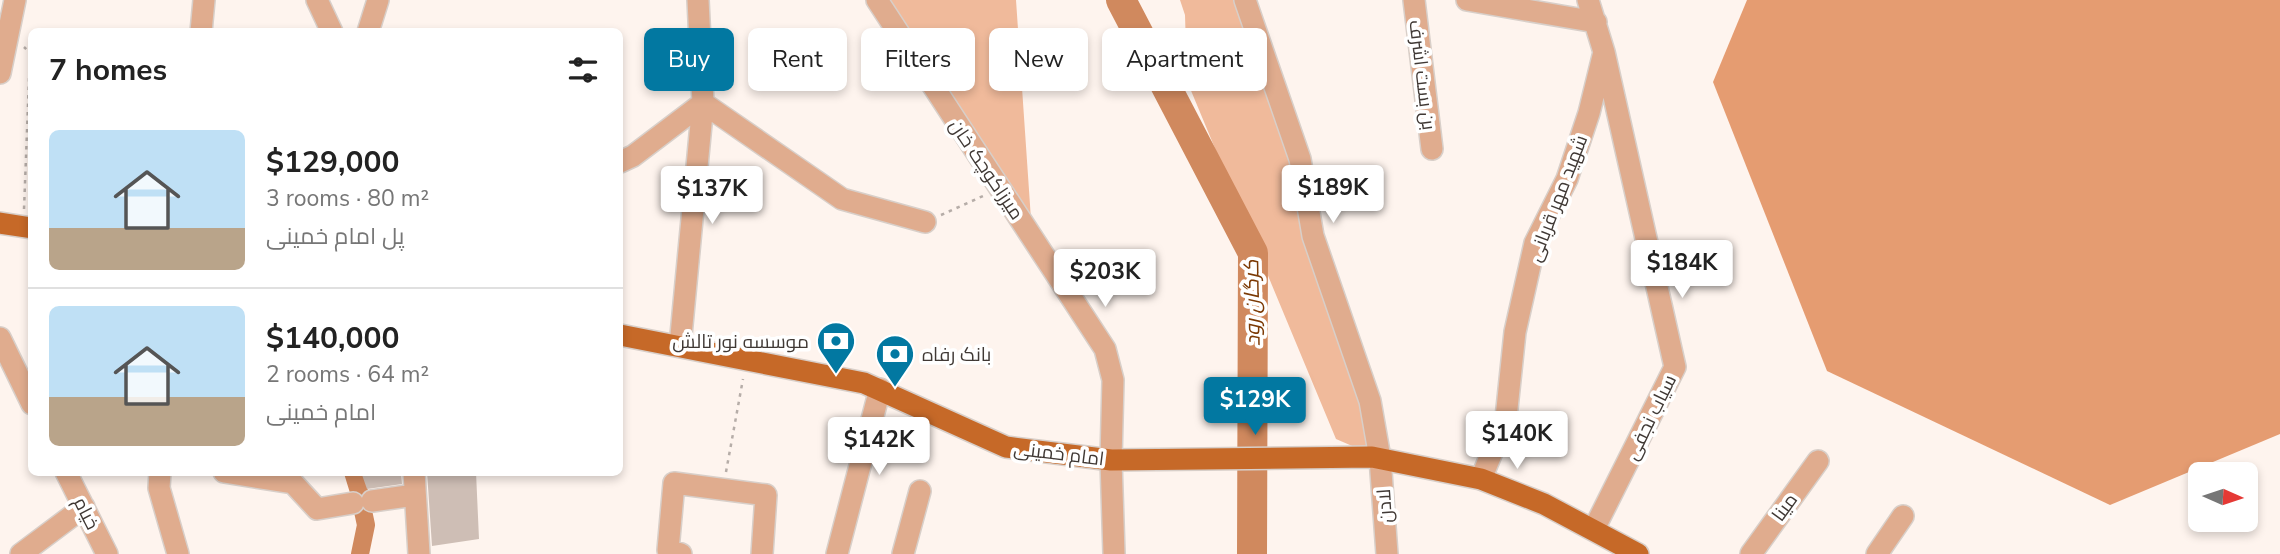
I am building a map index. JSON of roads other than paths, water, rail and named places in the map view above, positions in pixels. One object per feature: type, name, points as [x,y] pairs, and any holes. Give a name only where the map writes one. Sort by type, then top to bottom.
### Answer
[{"type":"main road","points":[[0,223],[28,228]]},
{"type":"main road","name":"امام خمینی","points":[[623,336],[864,383],[1006,447],[1111,460],[1376,458]]},
{"type":"main road","points":[[1376,458],[1481,479],[1544,504],[1638,554]]},
{"type":"street","points":[[201,28],[204,0]]},
{"type":"street","points":[[317,0],[330,28]]},
{"type":"street","points":[[369,28],[378,0]]},
{"type":"street","points":[[680,346],[703,103],[698,0]]},
{"type":"street","name":"میرزاکوچک خان","points":[[877,0],[1105,349],[1113,380],[1111,460],[1114,554]]},
{"type":"street","name":"لادن","points":[[1245,0],[1300,159],[1313,236],[1370,401],[1387,554]]},
{"type":"street","name":"بن بست اشرف","points":[[1414,0],[1432,149]]},
{"type":"street","points":[[1467,0],[1596,22]]},
{"type":"street","name":"شهید مهر قربانی","points":[[1481,479],[1506,418],[1515,332],[1535,243],[1567,179],[1589,113],[1604,52],[1588,0]]},
{"type":"street","points":[[0,73],[9,29],[10,1]]},
{"type":"street","name":"سیاب نجفی","points":[[1594,529],[1675,367],[1604,52]]},
{"type":"street","points":[[623,161],[703,103]]},
{"type":"street","points":[[703,103],[842,200],[925,222]]},
{"type":"street","points":[[0,338],[28,396]]},
{"type":"street","points":[[837,554],[880,389]]},
{"type":"street","name":"مینا","points":[[1751,554],[1818,461]]},
{"type":"street","name":"خیام","points":[[68,476],[107,554]]},
{"type":"street","points":[[160,476],[159,488],[178,554]]},
{"type":"street","points":[[249,476],[293,483],[317,509],[415,495]]},
{"type":"street","points":[[414,476],[419,554]]},
{"type":"street","points":[[681,554],[668,550],[674,483],[766,495],[762,554]]},
{"type":"street","points":[[903,554],[919,491]]},
{"type":"street","points":[[22,554],[84,507]]},
{"type":"street","points":[[1877,554],[1903,516]]},
{"type":"waterway","name":"کرگان رود","points":[[1121,0],[1253,253],[1252,554]]},
{"type":"waterway","points":[[354,476],[361,498]]},
{"type":"waterway","points":[[360,554],[366,525],[363,511]]},
{"type":"place","name":"موسسه نور تالش","points":[[836,375]]},
{"type":"place","name":"بانک رفاه","points":[[895,388]]}]
